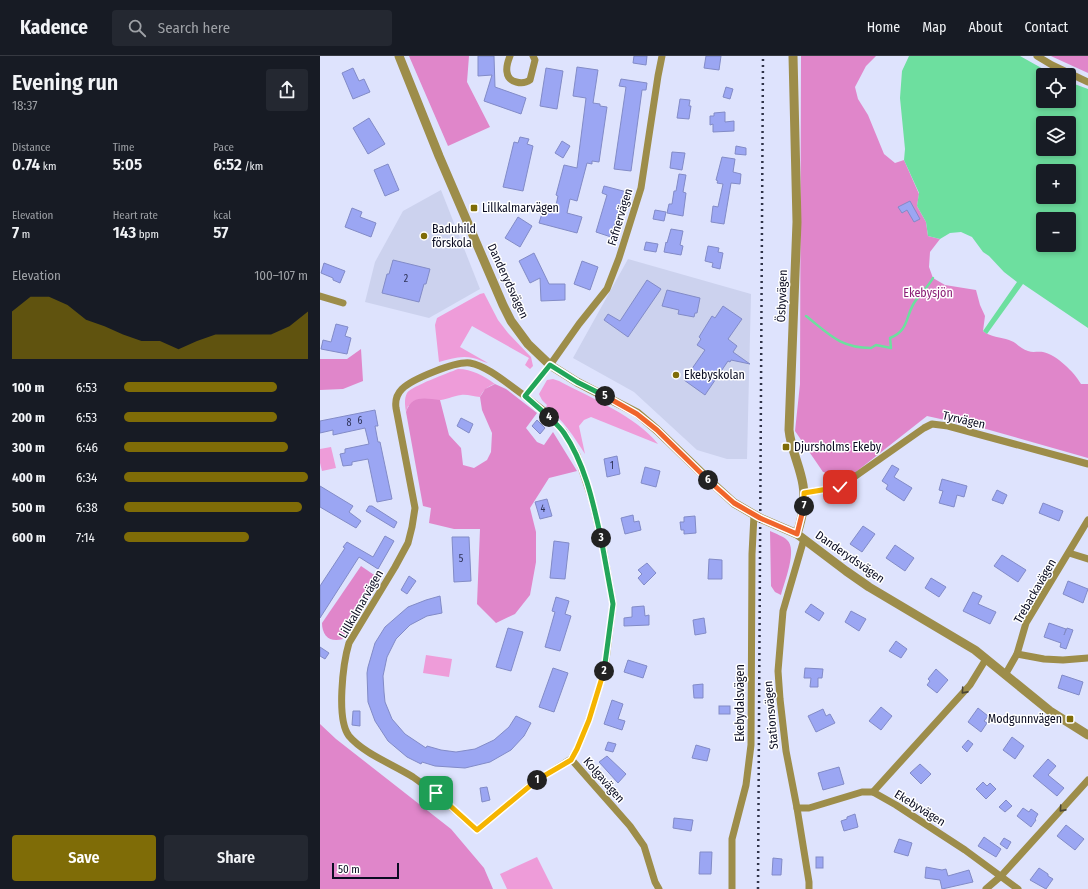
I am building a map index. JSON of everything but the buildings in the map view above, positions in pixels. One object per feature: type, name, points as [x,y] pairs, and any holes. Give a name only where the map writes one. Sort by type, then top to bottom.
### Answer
[{"type":"street","name":"Danderydsvägen","points":[[399,56],[439,156],[503,305],[511,321],[528,344],[550,365],[577,382],[637,414],[657,430],[710,482],[734,503],[754,515],[800,537],[868,587],[975,650],[1050,711],[1088,735]]},
{"type":"street","points":[[510,56],[507,63],[506,73],[510,79],[516,82],[524,83],[530,80],[535,60],[533,56]]},
{"type":"street","name":"Fafnervägen","points":[[550,365],[607,289],[620,258],[641,188],[662,56]]},
{"type":"street","name":"Ösbyvägen","points":[[793,56],[797,222],[789,430],[790,444],[803,483],[804,493],[800,537]]},
{"type":"street","points":[[1038,56],[1052,65],[1088,82]]},
{"type":"street","points":[[320,296],[343,303]]},
{"type":"street","name":"Lillkalmarvägen","points":[[525,396],[481,367],[470,363],[459,363],[446,366],[402,388],[398,395],[395,401],[396,408],[415,508],[412,527],[408,543],[395,567],[349,643],[345,655],[342,717],[350,736],[365,749],[411,776],[436,793],[477,830],[533,783],[571,760]]},
{"type":"street","points":[[525,396],[550,365]]},
{"type":"street","name":"Kolgavägen","points":[[525,396],[543,410],[564,432],[577,455],[592,500],[603,547],[613,604],[605,668],[589,720],[571,760],[630,826],[644,846],[655,882],[659,889]]},
{"type":"street","name":"Tyrvägen","points":[[804,493],[840,487],[924,428],[932,424],[948,426],[1088,464]]},
{"type":"street","name":"Ekebydalsvägen","points":[[732,889],[732,839],[746,785],[751,745],[752,530],[754,515]]},
{"type":"street","name":"Trebackavägen","points":[[1005,675],[1017,654],[1026,623],[1088,520]]},
{"type":"street","name":"Stationsvägen","points":[[800,537],[784,611],[778,671],[786,751],[797,808],[809,889]]},
{"type":"street","points":[[1069,553],[1088,559]]},
{"type":"street","points":[[1017,654],[1044,659],[1064,660],[1088,658]]},
{"type":"street","points":[[797,808],[809,808],[862,792],[873,792],[970,685],[986,659]]},
{"type":"street","points":[[986,889],[1001,876],[1088,780]]},
{"type":"street","name":"Ekebyvägen","points":[[873,792],[896,805],[965,850],[1018,889]]},
{"type":"shaded area","points":[[909,56],[1020,56],[1041,68],[1036,68],[1036,108],[1076,108],[1076,85],[1088,89],[1088,328],[1023,284],[987,334],[983,331],[1017,282],[983,252],[972,237],[961,232],[950,233],[940,239],[928,236],[926,222],[917,206],[919,193],[904,160],[905,149],[900,98],[902,71]]},
{"type":"shaded area","name":"Baduhild förskola","points":[[441,190],[480,289],[429,318],[365,302],[375,262],[403,211]]},
{"type":"shaded area","name":"Ekebyskolan","points":[[628,259],[751,294],[747,459],[727,459],[697,450],[634,392],[573,358]]},
{"type":"shaded area","points":[[484,293],[498,320],[531,357],[533,366],[530,369],[525,365],[529,358],[472,326],[460,347],[488,363],[469,357],[439,362],[435,325],[437,318]]},
{"type":"shaded area","points":[[458,369],[468,370],[478,374],[495,384],[486,389],[480,397],[466,395],[436,400],[408,406],[406,412],[405,398],[410,390]]},
{"type":"shaded area","points":[[553,379],[599,401],[625,416],[649,434],[658,444],[591,417],[584,420],[579,426],[585,454],[563,423],[546,407],[547,405],[539,394],[547,380]]},
{"type":"shaded area","points":[[331,447],[336,468],[322,471],[320,463],[320,449]]},
{"type":"shaded area","points":[[426,655],[452,659],[449,677],[423,673]]},
{"type":"shaded area","points":[[537,857],[553,889],[507,889],[500,874]]},
{"type":"green space","points":[[409,56],[469,56],[467,82],[490,127],[448,146]]},
{"type":"green space","name":"Ekebysjön","points":[[801,56],[876,56],[866,66],[855,87],[858,99],[868,115],[884,154],[895,163],[904,160],[919,194],[917,206],[926,222],[928,236],[940,239],[930,252],[929,267],[933,278],[945,285],[976,290],[985,316],[983,331],[992,336],[1012,341],[1028,351],[1043,352],[1054,357],[1074,374],[1081,384],[1088,384],[1088,458],[986,429],[927,416],[852,475],[823,472],[795,431],[800,384]]},
{"type":"green space","points":[[1051,56],[1088,56],[1088,73],[1053,57]]},
{"type":"green space","points":[[361,349],[363,381],[343,389],[320,390],[320,359],[347,359]]},
{"type":"green space","points":[[495,384],[506,389],[537,413],[526,428],[537,442],[544,445],[553,432],[577,471],[549,478],[530,508],[536,532],[536,562],[530,595],[515,614],[496,623],[477,604],[480,529],[454,529],[429,523],[431,508],[423,506],[406,412],[412,402],[416,400],[440,400],[449,435],[461,448],[463,465],[474,468],[487,460],[491,452],[492,433],[482,410],[480,397],[485,389]]},
{"type":"green space","points":[[770,531],[781,536],[790,544],[791,558],[781,595],[775,592],[771,586]]},
{"type":"green space","points":[[361,566],[380,579],[343,639],[331,639],[323,632],[322,623]]},
{"type":"green space","points":[[320,724],[336,739],[451,829],[484,868],[493,889],[320,889]]},
{"type":"waterway","points":[[806,316],[828,334],[843,343],[860,347],[871,348],[876,345],[891,348],[890,338],[896,335],[904,327],[911,308],[933,278]]},
{"type":"railway","points":[[758,889],[763,56]]},
{"type":"place","name":"Lillkalmarvägen","points":[[474,208]]},
{"type":"place","name":"Baduhild förskola","points":[[424,236]]},
{"type":"place","name":"Ekebyskolan","points":[[676,375]]},
{"type":"place","name":"Djursholms Ekeby","points":[[786,447]]},
{"type":"place","name":"Modgunnvägen","points":[[1070,719]]},
{"type":"route","points":[[436,793],[477,830],[533,783],[571,760],[589,720],[605,668],[613,604],[603,547],[592,500],[577,455],[564,432],[543,410],[525,396],[550,365],[577,382],[637,414],[657,430],[710,482],[734,503],[760,518],[797,534],[804,503],[804,493],[840,487]]}]
